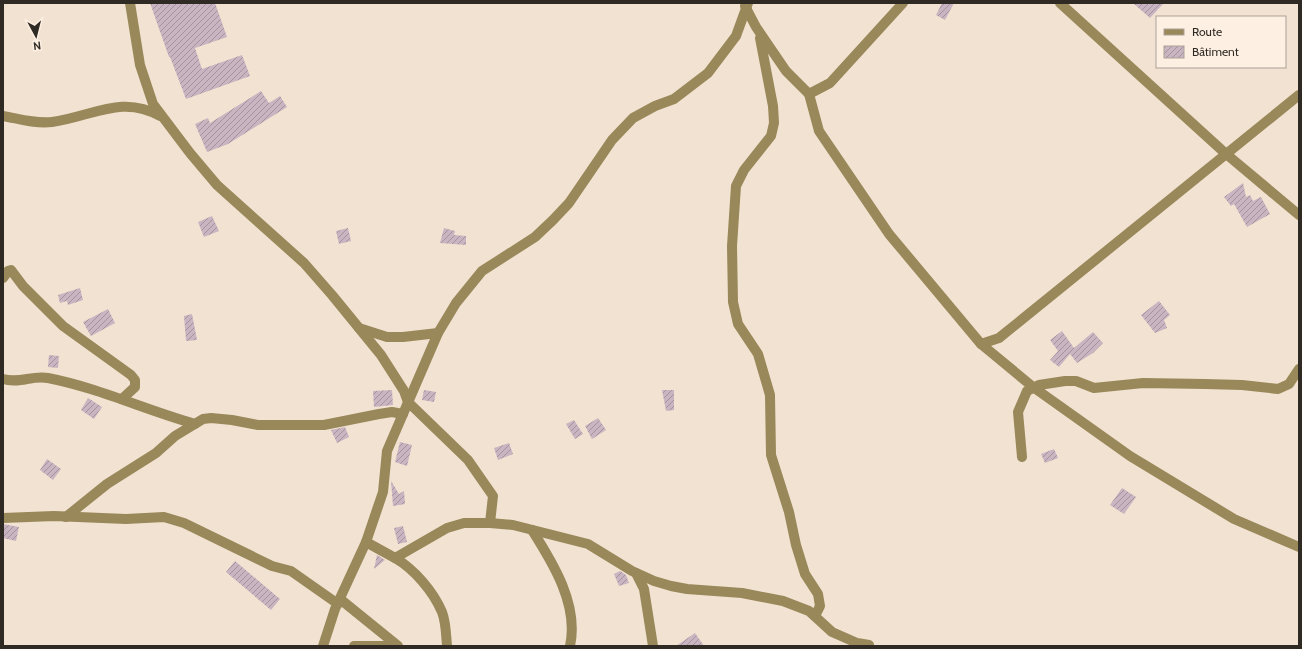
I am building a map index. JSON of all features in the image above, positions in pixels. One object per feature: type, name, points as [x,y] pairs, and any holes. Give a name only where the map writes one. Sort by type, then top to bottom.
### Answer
[{"type":"street","points":[[130,3],[140,65],[154,104],[162,116],[217,185],[304,263],[381,355],[404,391],[408,402],[468,460],[491,492],[494,499],[490,523]]},
{"type":"street","points":[[809,94],[830,83],[903,3]]},
{"type":"street","points":[[1060,3],[1226,154],[1299,215]]},
{"type":"street","points":[[746,5],[756,27],[764,53],[773,106],[774,123],[771,136],[744,170],[736,186],[732,246],[734,302],[738,324],[758,354],[770,395],[771,455],[789,512],[796,545],[805,574],[818,594],[820,606],[815,616]]},
{"type":"street","points":[[323,646],[339,601],[366,542],[383,492],[387,451],[438,333],[456,303],[482,271],[535,237],[569,203],[612,140],[633,118],[655,106],[674,99],[708,73],[736,36],[746,5]]},
{"type":"street","points":[[756,27],[786,71],[809,94],[819,131],[889,234],[981,344],[1033,387],[1130,456],[1227,515],[1299,547]]},
{"type":"street","points":[[981,344],[1000,338],[1299,95]]},
{"type":"street","points":[[3,116],[28,122],[51,122],[110,108],[135,106],[162,116]]},
{"type":"street","points":[[3,278],[8,271],[11,270],[24,286],[63,326],[131,375],[135,380],[135,387],[122,398]]},
{"type":"street","points":[[359,328],[387,337],[403,337],[438,333]]},
{"type":"street","points":[[1022,457],[1018,412],[1027,391],[1033,387],[1065,381],[1076,381],[1094,388],[1143,383],[1242,385],[1278,389],[1289,384],[1299,369]]},
{"type":"street","points":[[3,379],[13,382],[31,378],[47,378],[90,388],[195,424]]},
{"type":"street","points":[[66,517],[107,484],[156,453],[175,436],[203,419],[211,418],[258,425],[324,425],[392,412],[403,414]]},
{"type":"street","points":[[3,518],[66,517],[126,519],[157,516],[184,524],[272,566],[291,571],[339,601],[398,646]]},
{"type":"street","points":[[395,558],[447,528],[464,523],[490,523],[532,530],[588,544],[636,573],[654,581],[687,589],[742,593],[780,600],[810,611],[819,622],[832,632],[857,643],[869,646]]},
{"type":"street","points":[[532,530],[552,564],[565,594],[573,628],[570,646]]},
{"type":"street","points":[[366,542],[406,565],[436,601],[444,619],[448,646]]},
{"type":"street","points":[[636,573],[644,589],[653,646]]},
{"type":"street","points":[[354,646],[394,646]]},
{"type":"building","points":[[150,3],[215,3],[227,37],[195,48],[202,69],[242,55],[250,76],[186,99]]},
{"type":"building","points":[[942,3],[954,3],[945,20],[936,15]]},
{"type":"building","points":[[1133,3],[1164,3],[1150,18]]},
{"type":"building","points":[[261,91],[269,103],[280,96],[287,107],[228,144],[207,152],[195,124],[208,118],[210,123]]},
{"type":"building","points":[[1243,183],[1246,197],[1250,195],[1253,201],[1261,197],[1270,214],[1247,227],[1234,204],[1231,206],[1224,197]]},
{"type":"building","points":[[212,216],[219,231],[204,237],[198,222]]},
{"type":"building","points":[[348,228],[351,241],[339,244],[336,231]]},
{"type":"building","points":[[444,228],[455,231],[454,235],[466,236],[466,245],[440,243]]},
{"type":"building","points":[[80,288],[83,300],[68,305],[67,301],[60,303],[58,295]]},
{"type":"building","points":[[1159,301],[1170,315],[1164,320],[1167,328],[1155,333],[1141,315]]},
{"type":"building","points":[[108,309],[115,323],[91,336],[83,322]]},
{"type":"building","points":[[192,314],[197,340],[186,341],[184,316]]},
{"type":"building","points":[[1062,331],[1074,348],[1093,332],[1103,343],[1093,353],[1077,363],[1070,354],[1059,367],[1050,360],[1058,351],[1050,340]]},
{"type":"building","points":[[49,355],[59,356],[58,368],[48,367]]},
{"type":"building","points":[[392,390],[393,405],[374,407],[373,391]]},
{"type":"building","points":[[424,390],[436,392],[434,402],[422,400]]},
{"type":"building","points":[[662,390],[674,390],[674,410],[666,411]]},
{"type":"building","points":[[88,398],[102,407],[94,419],[81,410]]},
{"type":"building","points":[[598,418],[606,430],[592,439],[585,426]]},
{"type":"building","points":[[574,420],[583,434],[575,439],[566,424]]},
{"type":"building","points":[[345,427],[349,437],[337,443],[331,430]]},
{"type":"building","points":[[400,442],[412,445],[407,466],[395,462]]},
{"type":"building","points":[[509,443],[513,454],[498,460],[494,448]]},
{"type":"building","points":[[1054,449],[1058,458],[1045,463],[1041,454]]},
{"type":"building","points":[[47,459],[61,469],[53,480],[40,470]]},
{"type":"building","points":[[391,481],[399,494],[404,491],[405,504],[393,506]]},
{"type":"building","points":[[1122,488],[1136,497],[1124,514],[1110,505]]},
{"type":"building","points":[[3,524],[19,527],[16,541],[3,538]]},
{"type":"building","points":[[403,526],[407,542],[398,544],[394,528]]},
{"type":"building","points":[[377,555],[385,560],[374,569]]},
{"type":"building","points":[[235,561],[280,599],[271,610],[226,572]]},
{"type":"building","points":[[620,571],[626,575],[629,583],[619,586],[614,574]]},
{"type":"building","points":[[695,633],[704,646],[676,646]]}]
